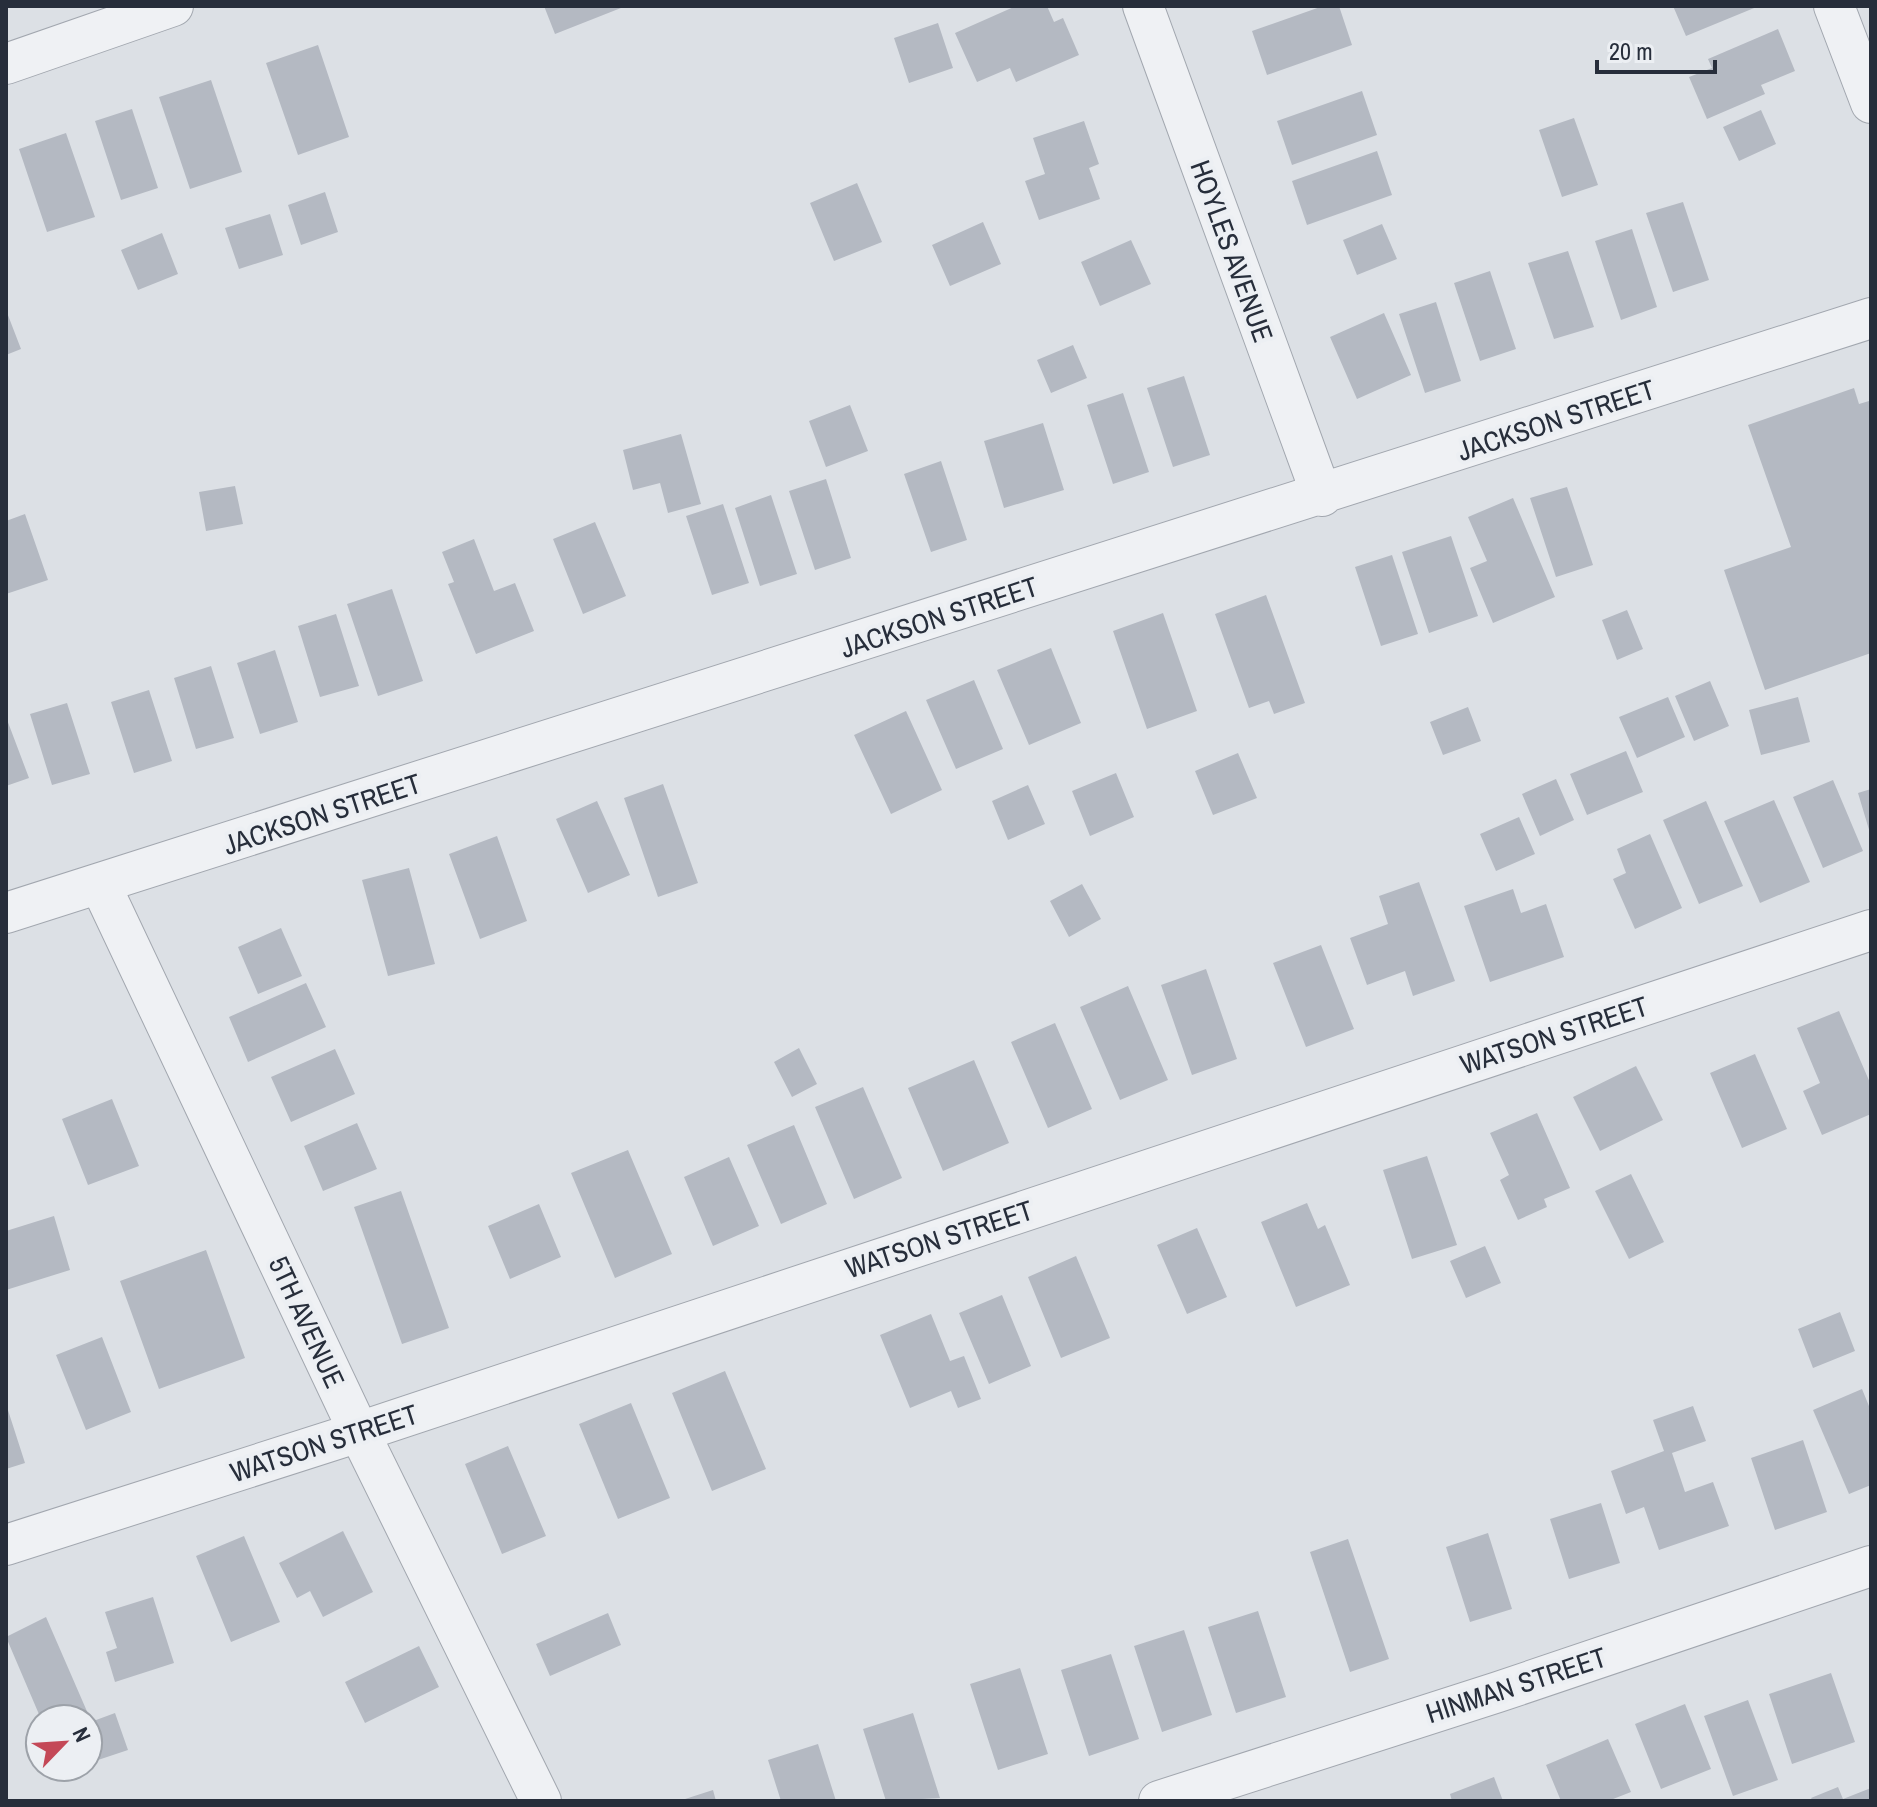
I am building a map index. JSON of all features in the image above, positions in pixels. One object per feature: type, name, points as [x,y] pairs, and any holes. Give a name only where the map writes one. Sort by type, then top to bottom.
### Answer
[{"type":"street","points":[[6,64],[173,6]]},
{"type":"street","name":"HOYLES AVENUE","points":[[1143,6],[1322,496]]},
{"type":"street","points":[[1834,6],[1871,103]]},
{"type":"street","name":"JACKSON STREET","points":[[6,913],[1322,496],[1871,318]]},
{"type":"street","name":"5TH AVENUE","points":[[100,884],[359,1432],[541,1801]]},
{"type":"street","name":"WATSON STREET","points":[[6,1545],[359,1432],[1871,930]]},
{"type":"street","name":"HINMAN STREET","points":[[1159,1801],[1498,1692],[1871,1566]]},
{"type":"building","points":[[544,6],[626,6],[555,34]]},
{"type":"building","points":[[1016,6],[1047,6],[1054,22],[1063,18],[1079,55],[1016,82],[1010,68],[977,82],[955,33]]},
{"type":"building","points":[[1323,6],[1339,6],[1352,45],[1267,75],[1252,31]]},
{"type":"building","points":[[1673,6],[1759,6],[1686,36]]},
{"type":"building","points":[[938,23],[953,68],[909,83],[894,38]]},
{"type":"building","points":[[1778,29],[1795,71],[1761,85],[1765,94],[1707,119],[1689,77],[1712,68],[1708,59]]},
{"type":"building","points":[[318,45],[349,137],[298,155],[266,63]]},
{"type":"building","points":[[211,80],[242,172],[190,189],[159,97]]},
{"type":"building","points":[[1362,91],[1377,135],[1292,165],[1277,121]]},
{"type":"building","points":[[132,109],[158,188],[121,200],[95,121]]},
{"type":"building","points":[[1761,110],[1776,144],[1739,161],[1723,127]]},
{"type":"building","points":[[1574,118],[1598,185],[1562,197],[1539,130]]},
{"type":"building","points":[[1084,121],[1099,164],[1089,168],[1100,199],[1039,220],[1025,181],[1045,174],[1033,138]]},
{"type":"building","points":[[66,133],[95,217],[47,232],[19,149]]},
{"type":"building","points":[[1377,151],[1392,195],[1307,225],[1292,181]]},
{"type":"building","points":[[857,183],[882,242],[834,261],[810,203]]},
{"type":"building","points":[[325,192],[338,232],[301,245],[288,205]]},
{"type":"building","points":[[1683,202],[1709,280],[1673,292],[1646,213]]},
{"type":"building","points":[[270,214],[283,255],[239,269],[225,228]]},
{"type":"building","points":[[983,222],[1001,264],[950,286],[932,245]]},
{"type":"building","points":[[1382,224],[1397,259],[1357,275],[1343,240]]},
{"type":"building","points":[[1632,229],[1657,307],[1621,320],[1595,241]]},
{"type":"building","points":[[162,233],[178,274],[138,290],[121,250]]},
{"type":"building","points":[[1131,240],[1151,284],[1100,306],[1081,262]]},
{"type":"building","points":[[1568,251],[1594,327],[1554,339],[1528,263]]},
{"type":"building","points":[[1490,271],[1516,349],[1480,361],[1454,283]]},
{"type":"building","points":[[1436,302],[1461,381],[1425,393],[1399,314]]},
{"type":"building","points":[[6,310],[21,349],[6,355]]},
{"type":"building","points":[[1384,313],[1411,375],[1357,399],[1330,337]]},
{"type":"building","points":[[1073,345],[1087,378],[1051,393],[1037,360]]},
{"type":"building","points":[[1184,376],[1210,455],[1173,467],[1147,388]]},
{"type":"building","points":[[1854,388],[1859,404],[1869,401],[1871,406],[1871,653],[1765,690],[1724,570],[1791,547],[1748,425]]},
{"type":"building","points":[[1123,393],[1149,472],[1113,484],[1087,405]]},
{"type":"building","points":[[850,405],[868,451],[826,467],[809,421]]},
{"type":"building","points":[[1043,423],[1064,490],[1004,508],[984,441]]},
{"type":"building","points":[[681,434],[701,504],[668,513],[660,483],[633,490],[623,450]]},
{"type":"building","points":[[941,461],[967,540],[931,552],[904,474]]},
{"type":"building","points":[[826,479],[851,558],[815,570],[789,491]]},
{"type":"building","points":[[235,486],[243,524],[206,531],[199,492]]},
{"type":"building","points":[[1567,487],[1593,565],[1556,577],[1530,498]]},
{"type":"building","points":[[771,495],[797,574],[760,586],[735,508]]},
{"type":"building","points":[[1513,498],[1555,597],[1493,623],[1470,568],[1487,561],[1468,517]]},
{"type":"building","points":[[723,504],[749,583],[712,595],[686,516]]},
{"type":"building","points":[[25,514],[48,580],[6,594],[6,521]]},
{"type":"building","points":[[595,522],[626,596],[583,614],[553,539]]},
{"type":"building","points":[[1451,536],[1478,616],[1429,633],[1402,552]]},
{"type":"building","points":[[474,539],[494,591],[515,583],[534,631],[476,654],[448,584],[454,582],[442,552]]},
{"type":"building","points":[[1392,555],[1418,634],[1381,646],[1355,567]]},
{"type":"building","points":[[392,589],[423,681],[378,696],[347,604]]},
{"type":"building","points":[[1266,595],[1305,703],[1274,714],[1269,701],[1249,708],[1215,614]]},
{"type":"building","points":[[1627,610],[1643,649],[1617,660],[1602,620]]},
{"type":"building","points":[[1163,613],[1197,711],[1147,729],[1113,631]]},
{"type":"building","points":[[336,614],[359,686],[320,697],[298,626]]},
{"type":"building","points":[[1051,648],[1081,723],[1029,745],[997,670]]},
{"type":"building","points":[[275,650],[298,722],[260,734],[237,663]]},
{"type":"building","points":[[211,666],[234,738],[196,749],[174,678]]},
{"type":"building","points":[[974,680],[1003,749],[956,769],[926,700]]},
{"type":"building","points":[[1710,681],[1729,726],[1694,741],[1675,696]]},
{"type":"building","points":[[149,690],[172,761],[134,773],[111,702]]},
{"type":"building","points":[[1668,697],[1685,737],[1637,758],[1619,717]]},
{"type":"building","points":[[1798,697],[1810,742],[1761,755],[1749,710]]},
{"type":"building","points":[[67,703],[90,774],[52,785],[30,714]]},
{"type":"building","points":[[1468,707],[1481,741],[1443,755],[1430,722]]},
{"type":"building","points":[[906,711],[942,790],[891,814],[854,735]]},
{"type":"building","points":[[6,717],[29,778],[6,786]]},
{"type":"building","points":[[1626,751],[1643,792],[1587,815],[1570,774]]},
{"type":"building","points":[[1238,753],[1257,798],[1213,815],[1195,771]]},
{"type":"building","points":[[1116,773],[1134,817],[1090,836],[1072,791]]},
{"type":"building","points":[[1556,779],[1574,820],[1540,836],[1522,794]]},
{"type":"building","points":[[1833,780],[1863,851],[1823,868],[1793,797]]},
{"type":"building","points":[[663,784],[698,883],[658,897],[624,798]]},
{"type":"building","points":[[1028,785],[1045,824],[1008,840],[992,801]]},
{"type":"building","points":[[1871,789],[1871,833],[1870,833],[1858,793]]},
{"type":"building","points":[[1774,800],[1810,882],[1760,903],[1724,821]]},
{"type":"building","points":[[597,801],[630,875],[588,893],[556,819]]},
{"type":"building","points":[[1706,801],[1743,886],[1699,904],[1663,820]]},
{"type":"building","points":[[1519,817],[1535,854],[1496,871],[1480,834]]},
{"type":"building","points":[[1650,834],[1682,908],[1635,929],[1613,879],[1626,873],[1617,849]]},
{"type":"building","points":[[497,836],[527,921],[480,939],[449,854]]},
{"type":"building","points":[[409,868],[435,964],[388,976],[362,880]]},
{"type":"building","points":[[1419,882],[1455,981],[1413,996],[1405,971],[1367,985],[1350,938],[1388,924],[1379,896]]},
{"type":"building","points":[[1082,884],[1101,919],[1069,937],[1050,901]]},
{"type":"building","points":[[1513,889],[1521,913],[1546,904],[1564,957],[1490,982],[1464,906]]},
{"type":"building","points":[[281,928],[302,976],[258,994],[238,947]]},
{"type":"building","points":[[1321,945],[1354,1029],[1306,1047],[1273,963]]},
{"type":"building","points":[[1206,969],[1237,1059],[1192,1075],[1161,985]]},
{"type":"building","points":[[306,983],[326,1027],[248,1062],[229,1017]]},
{"type":"building","points":[[1128,986],[1168,1080],[1120,1100],[1080,1007]]},
{"type":"building","points":[[1839,1011],[1871,1085],[1871,1114],[1822,1135],[1803,1091],[1820,1083],[1797,1028]]},
{"type":"building","points":[[1055,1023],[1092,1109],[1048,1128],[1011,1042]]},
{"type":"building","points":[[799,1048],[817,1084],[792,1097],[774,1062]]},
{"type":"building","points":[[335,1049],[355,1094],[291,1122],[271,1077]]},
{"type":"building","points":[[1755,1054],[1787,1129],[1742,1148],[1710,1073]]},
{"type":"building","points":[[974,1060],[1009,1143],[943,1171],[908,1088]]},
{"type":"building","points":[[1636,1066],[1663,1120],[1600,1151],[1573,1097]]},
{"type":"building","points":[[863,1087],[902,1178],[854,1199],[815,1107]]},
{"type":"building","points":[[112,1099],[139,1166],[88,1185],[62,1119]]},
{"type":"building","points":[[1537,1113],[1570,1188],[1544,1199],[1547,1207],[1518,1220],[1500,1180],[1509,1175],[1490,1133]]},
{"type":"building","points":[[357,1123],[377,1169],[323,1191],[304,1146]]},
{"type":"building","points":[[794,1125],[827,1204],[781,1224],[747,1145]]},
{"type":"building","points":[[628,1150],[672,1254],[615,1278],[571,1173]]},
{"type":"building","points":[[1427,1156],[1457,1245],[1412,1259],[1383,1170]]},
{"type":"building","points":[[729,1157],[759,1226],[713,1246],[684,1177]]},
{"type":"building","points":[[1631,1174],[1664,1242],[1629,1259],[1595,1191]]},
{"type":"building","points":[[401,1191],[449,1328],[402,1344],[354,1207]]},
{"type":"building","points":[[1307,1203],[1318,1229],[1325,1225],[1350,1285],[1296,1307],[1261,1222]]},
{"type":"building","points":[[539,1204],[561,1257],[510,1279],[488,1226]]},
{"type":"building","points":[[54,1216],[70,1270],[6,1290],[6,1231]]},
{"type":"building","points":[[1197,1228],[1227,1297],[1187,1314],[1157,1245]]},
{"type":"building","points":[[1485,1246],[1501,1283],[1466,1298],[1450,1261]]},
{"type":"building","points":[[206,1250],[245,1358],[159,1389],[120,1281]]},
{"type":"building","points":[[1076,1256],[1110,1338],[1061,1358],[1028,1277]]},
{"type":"building","points":[[1002,1295],[1031,1366],[989,1384],[959,1313]]},
{"type":"building","points":[[1840,1312],[1855,1351],[1813,1368],[1798,1329]]},
{"type":"building","points":[[931,1314],[950,1361],[964,1356],[981,1399],[958,1408],[951,1391],[910,1408],[880,1335]]},
{"type":"building","points":[[102,1337],[131,1412],[86,1430],[56,1355]]},
{"type":"building","points":[[725,1371],[766,1469],[712,1491],[672,1393]]},
{"type":"building","points":[[1862,1389],[1871,1411],[1871,1485],[1849,1494],[1813,1410]]},
{"type":"building","points":[[631,1403],[670,1498],[618,1519],[579,1424]]},
{"type":"building","points":[[6,1404],[25,1463],[6,1469]]},
{"type":"building","points":[[1693,1406],[1706,1441],[1672,1453],[1685,1492],[1713,1482],[1729,1526],[1659,1550],[1644,1507],[1626,1514],[1611,1471],[1664,1451],[1653,1420]]},
{"type":"building","points":[[1803,1440],[1827,1512],[1775,1530],[1751,1458]]},
{"type":"building","points":[[508,1446],[546,1536],[502,1554],[465,1464]]},
{"type":"building","points":[[1601,1503],[1620,1563],[1569,1579],[1550,1519]]},
{"type":"building","points":[[343,1531],[373,1592],[323,1617],[310,1591],[297,1598],[279,1563]]},
{"type":"building","points":[[1488,1533],[1512,1609],[1470,1622],[1446,1547]]},
{"type":"building","points":[[244,1536],[280,1622],[231,1642],[196,1556]]},
{"type":"building","points":[[1348,1539],[1389,1659],[1350,1672],[1310,1552]]},
{"type":"building","points":[[153,1597],[174,1663],[115,1682],[106,1652],[117,1648],[105,1612]]},
{"type":"building","points":[[1258,1611],[1286,1697],[1236,1713],[1208,1627]]},
{"type":"building","points":[[608,1613],[621,1645],[550,1676],[536,1644]]},
{"type":"building","points":[[46,1617],[83,1703],[34,1703],[6,1637]]},
{"type":"building","points":[[1184,1630],[1212,1715],[1162,1732],[1134,1646]]},
{"type":"building","points":[[419,1646],[439,1687],[365,1723],[345,1682]]},
{"type":"building","points":[[1111,1654],[1139,1739],[1089,1756],[1061,1670]]},
{"type":"building","points":[[1020,1668],[1048,1754],[998,1770],[970,1684]]},
{"type":"building","points":[[1831,1673],[1855,1742],[1792,1764],[1769,1694]]},
{"type":"building","points":[[1748,1700],[1778,1780],[1733,1796],[1704,1716]]},
{"type":"building","points":[[1685,1704],[1711,1769],[1661,1789],[1635,1724]]},
{"type":"building","points":[[115,1713],[128,1750],[104,1758],[104,1717]]},
{"type":"building","points":[[913,1713],[940,1798],[886,1801],[863,1729]]},
{"type":"building","points":[[1608,1739],[1631,1792],[1608,1801],[1561,1801],[1546,1765]]},
{"type":"building","points":[[818,1744],[836,1801],[781,1801],[768,1760]]},
{"type":"building","points":[[1494,1777],[1503,1801],[1452,1801],[1450,1794]]},
{"type":"building","points":[[1838,1787],[1843,1799],[1871,1788],[1871,1801],[1813,1801],[1811,1798]]},
{"type":"building","points":[[713,1790],[716,1801],[682,1801],[682,1800]]}]
